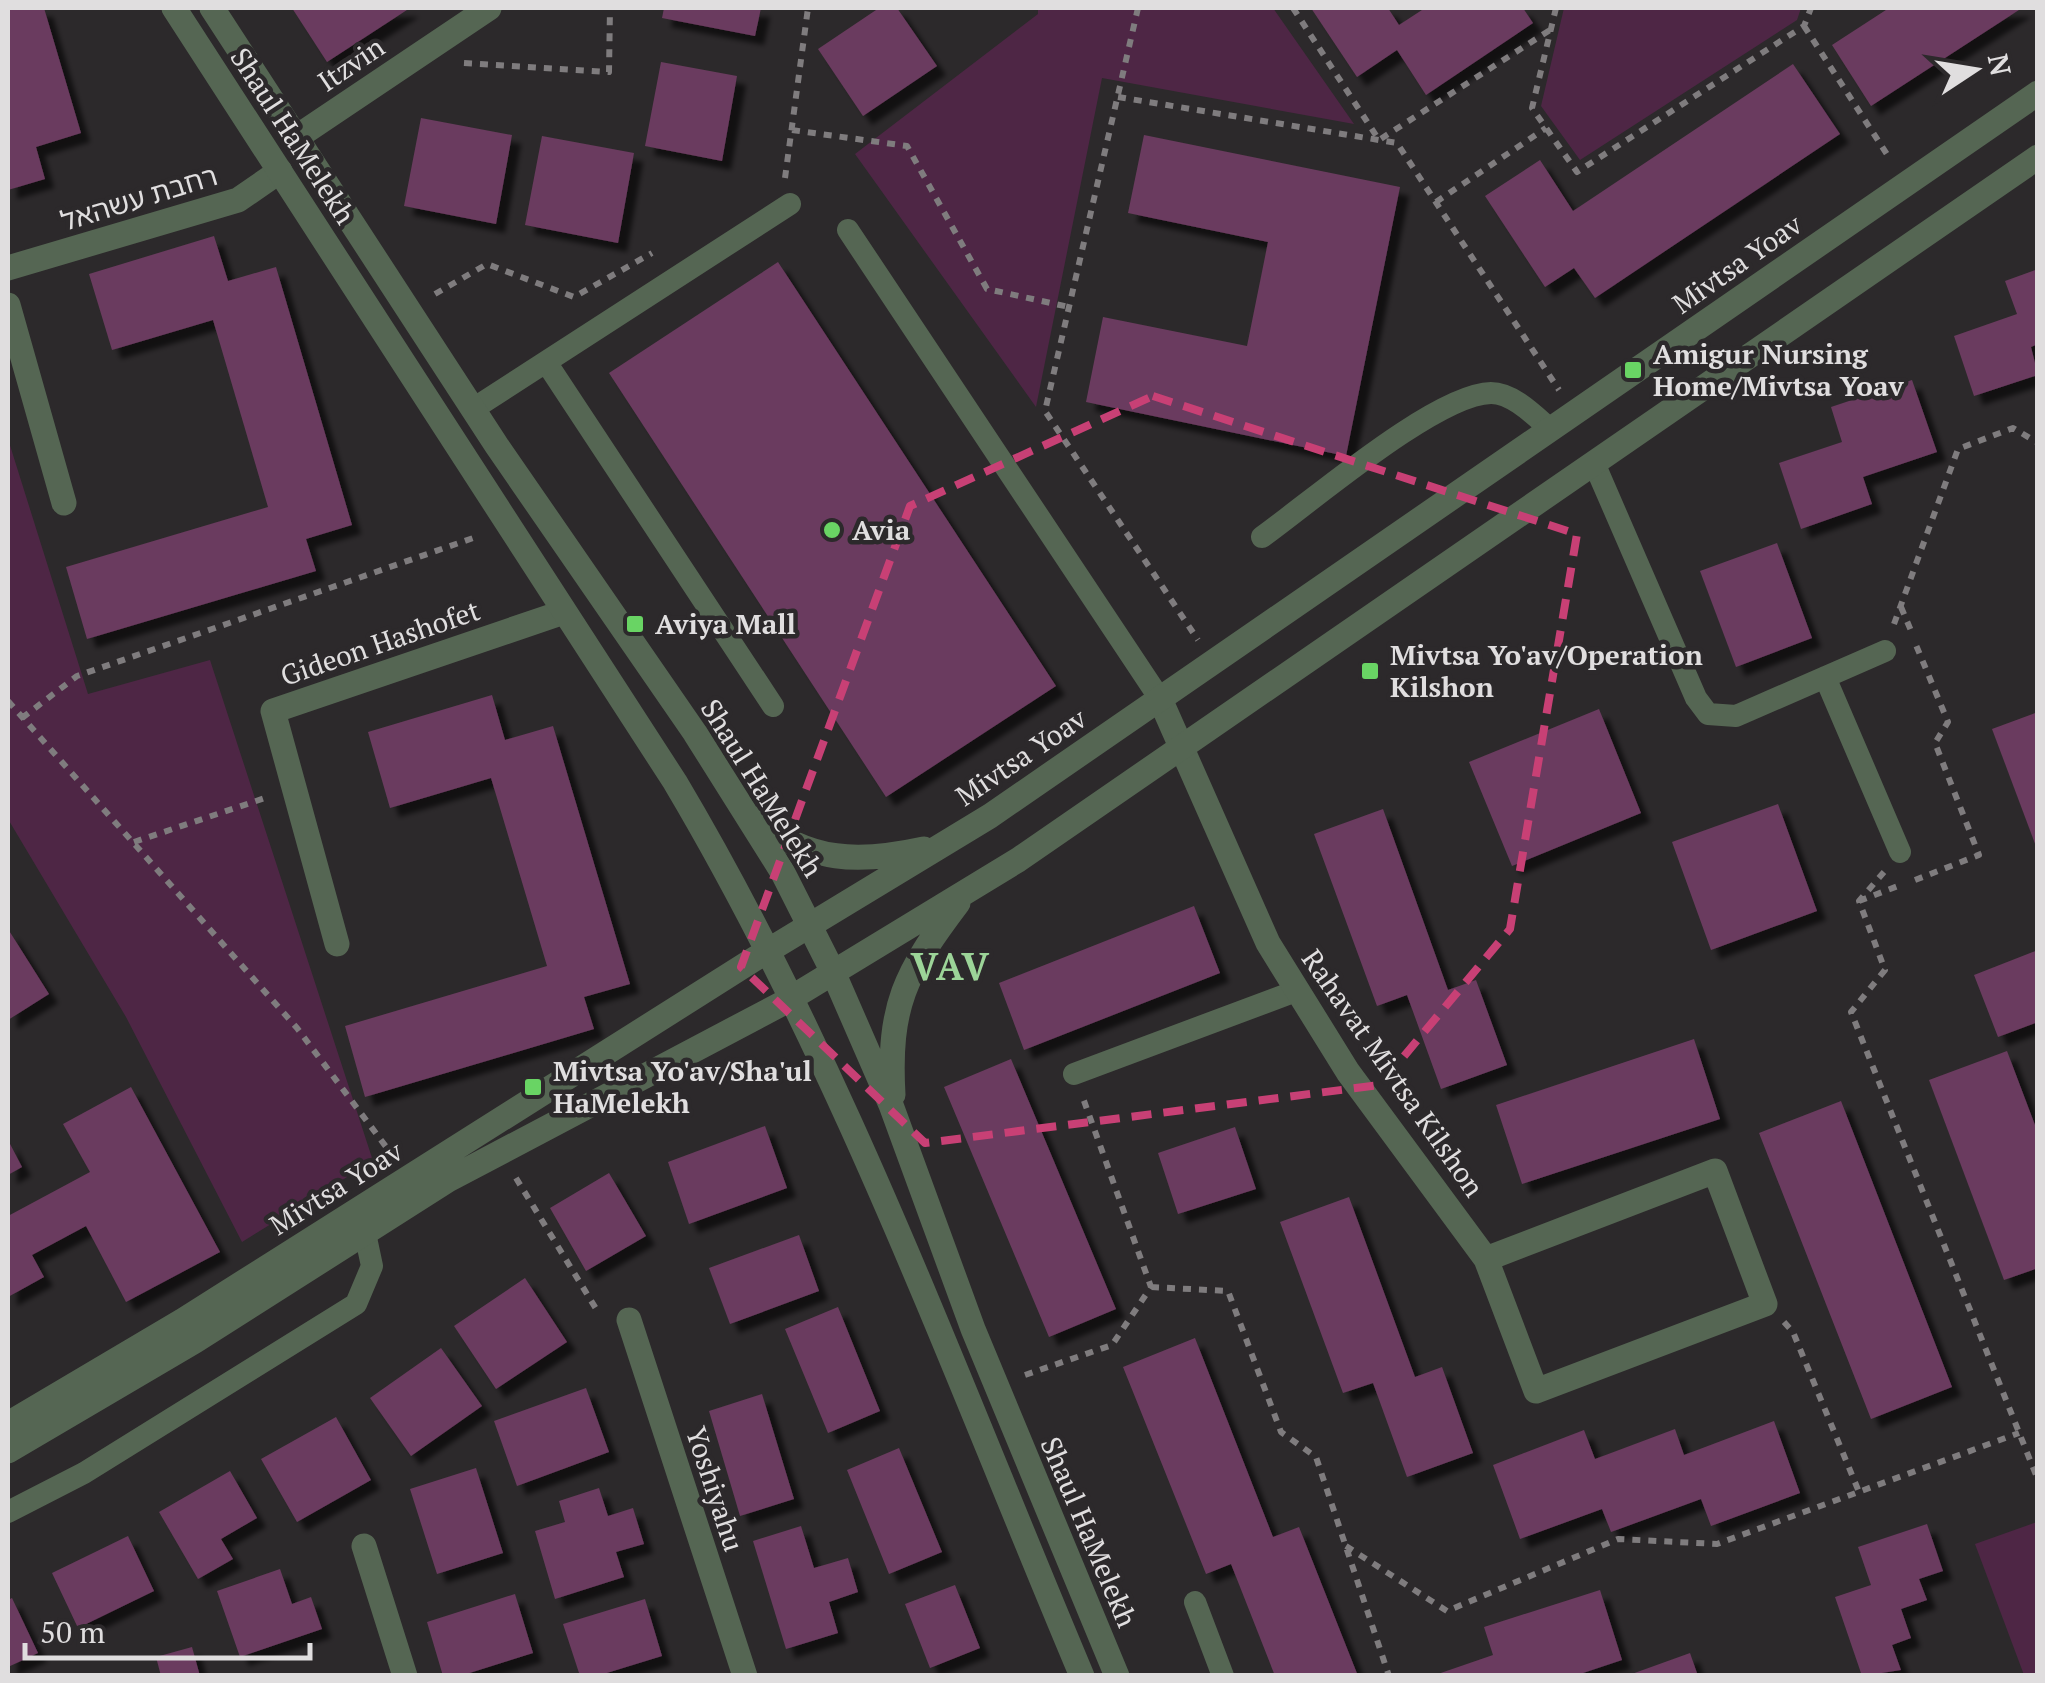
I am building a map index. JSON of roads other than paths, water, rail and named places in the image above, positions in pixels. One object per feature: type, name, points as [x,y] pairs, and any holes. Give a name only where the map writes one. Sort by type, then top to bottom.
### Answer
[{"type":"street","name":"Shaul HaMelekh","points":[[174,8],[675,782],[770,949],[794,997],[1082,1676]]},
{"type":"street","name":"Shaul HaMelekh","points":[[212,8],[472,410],[742,807],[810,926],[834,972],[897,1121],[996,1385],[1117,1676]]},
{"type":"street","name":"Itzvin","points":[[296,137],[489,8]]},
{"type":"street","name":"Mivtsa Yoav","points":[[8,1424],[150,1340],[770,949],[944,844],[2038,94]]},
{"type":"street","name":"Mivtsa Yoav","points":[[8,1451],[195,1341],[500,1152],[794,997],[968,892],[2038,157]]},
{"type":"street","name":"רחבת עשהאל","points":[[8,268],[238,200],[280,171]]},
{"type":"street","points":[[8,305],[64,504]]},
{"type":"street","name":"Gideon Hashofet","points":[[337,944],[273,712],[564,612]]},
{"type":"street","name":"Rahavat Mivtsa Kilshon","points":[[1160,699],[1231,868],[1296,991],[1348,1072],[1486,1259],[1536,1391],[1766,1304],[1715,1171],[1486,1259]]},
{"type":"street","points":[[742,807],[774,834],[810,852],[839,860],[878,859],[944,844]]},
{"type":"street","points":[[897,1121],[892,1055],[902,989],[929,942],[968,892]]},
{"type":"street","name":"Yoshiyahu","points":[[629,1320],[745,1676]]},
{"type":"street","points":[[364,1546],[405,1676]]},
{"type":"lane","points":[[472,410],[790,204]]},
{"type":"lane","points":[[848,230],[1160,699]]},
{"type":"lane","points":[[546,362],[773,706]]},
{"type":"lane","points":[[1262,537],[1429,416],[1466,398],[1494,392],[1520,404],[1550,429]]},
{"type":"lane","points":[[1594,463],[1696,698],[1708,714],[1736,716],[1885,650]]},
{"type":"lane","points":[[1825,677],[1900,852]]},
{"type":"lane","points":[[1074,1074],[1296,991]]},
{"type":"lane","points":[[8,1512],[84,1472],[356,1304],[372,1266],[365,1233]]},
{"type":"lane","points":[[1195,1602],[1223,1676]]},
{"type":"place","name":"Amigur Nursing Home/Mivtsa Yoav","points":[[1633,370]]},
{"type":"place","name":"Avia","points":[[832,530]]},
{"type":"place","name":"Aviya Mall","points":[[635,624]]},
{"type":"place","name":"Mivtsa Yo'av/Operation Kilshon","points":[[1370,671]]},
{"type":"place","name":"Mivtsa Yo'av/Sha'ul HaMelekh","points":[[533,1087]]},
{"type":"district","name":"VAV","points":[[951,967]]}]
